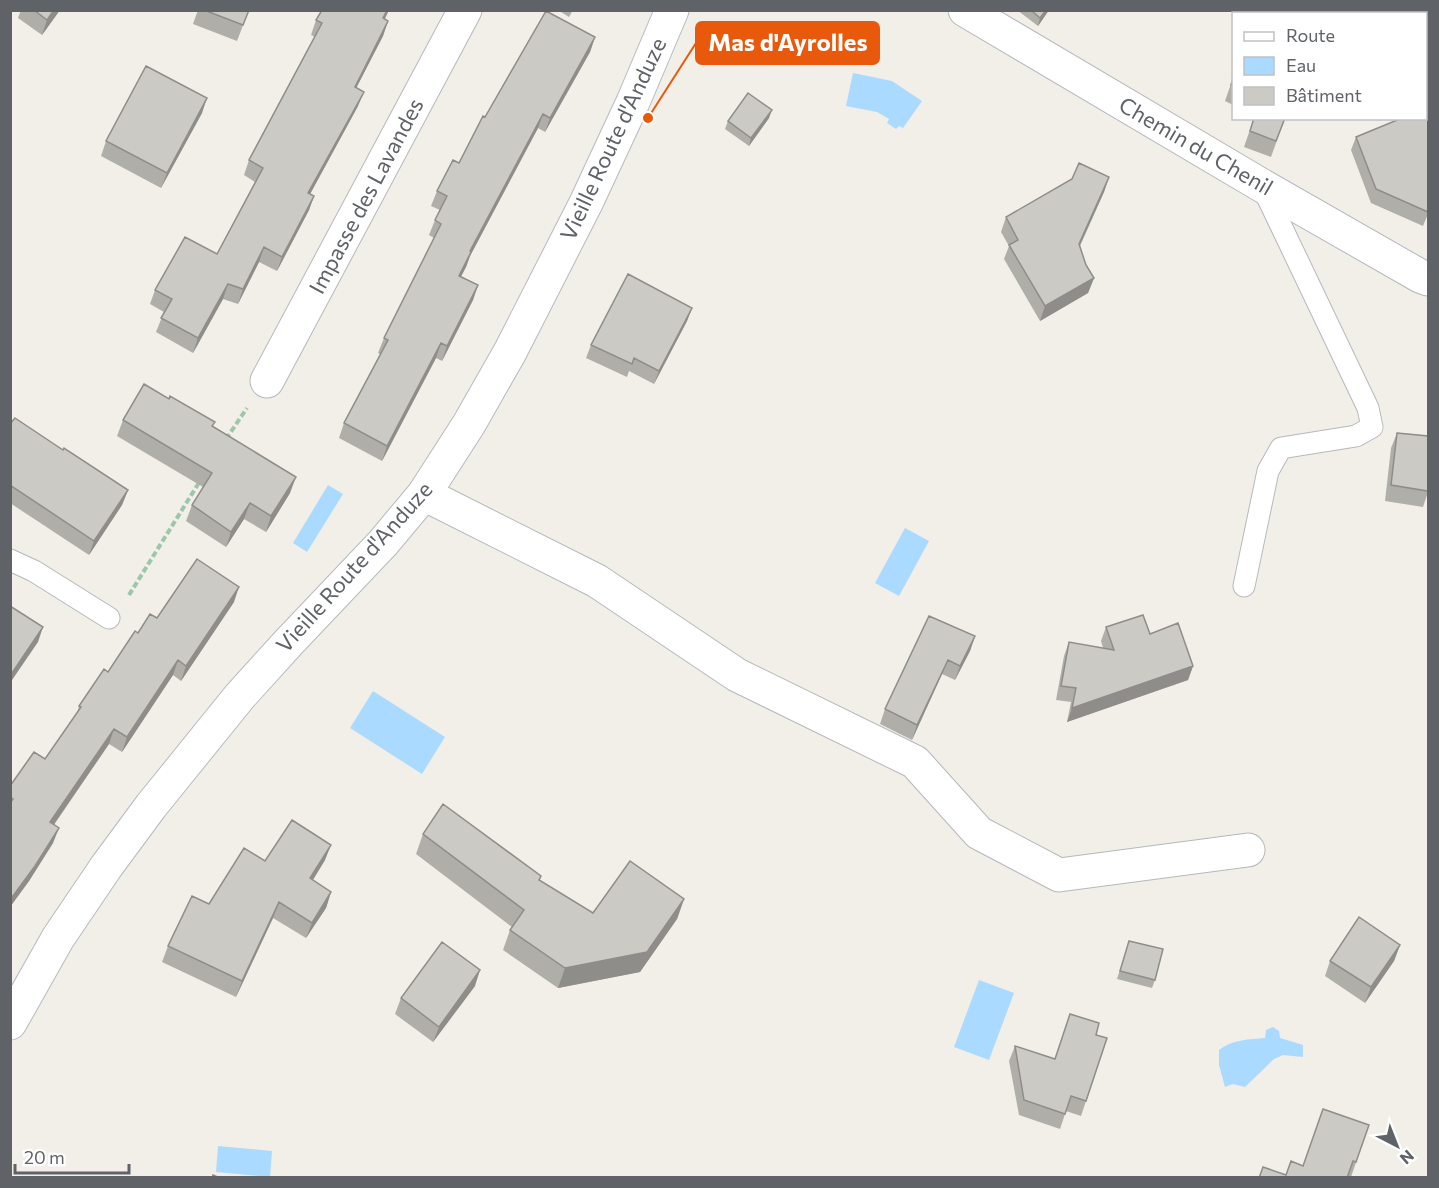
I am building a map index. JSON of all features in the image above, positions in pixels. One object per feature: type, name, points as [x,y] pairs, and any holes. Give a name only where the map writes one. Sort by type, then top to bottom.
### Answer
[{"type":"street","name":"Impasse des Lavandes","points":[[267,381],[465,10]]},
{"type":"street","name":"Vieille Route d'Anduze","points":[[10,1023],[58,938],[150,806],[240,696],[382,543],[423,494],[469,424],[510,352],[586,203],[633,102],[672,10]]},
{"type":"street","name":"Chemin du Chenil","points":[[965,10],[1262,185],[1428,279]]},
{"type":"street","points":[[423,494],[597,581],[737,675],[915,762],[979,833],[1059,875],[1248,850]]},
{"type":"lane","points":[[1244,586],[1268,471],[1281,448],[1356,436],[1372,427],[1368,408],[1262,185]]},
{"type":"lane","points":[[10,560],[34,571],[109,618]]},
{"type":"path","points":[[222,446],[267,381]]},
{"type":"path","points":[[109,618],[128,597],[203,476]]},
{"type":"water","points":[[853,73],[892,81],[922,101],[903,128],[899,126],[896,129],[887,123],[889,119],[877,112],[846,106]]},
{"type":"water","points":[[328,485],[343,494],[307,552],[293,543]]},
{"type":"water","points":[[905,528],[929,541],[899,596],[875,583]]},
{"type":"water","points":[[373,691],[445,737],[422,774],[350,728]]},
{"type":"water","points":[[979,980],[1014,993],[989,1060],[954,1047]]},
{"type":"water","points":[[1273,1027],[1279,1031],[1280,1038],[1303,1045],[1303,1057],[1283,1055],[1274,1059],[1245,1087],[1233,1084],[1225,1087],[1219,1065],[1219,1050],[1235,1042],[1265,1038],[1266,1030]]},
{"type":"water","points":[[218,1146],[272,1151],[270,1177],[216,1172]]},
{"type":"building","points":[[34,10],[54,10],[47,20]]},
{"type":"building","points":[[204,10],[249,10],[243,25]]},
{"type":"building","points":[[322,10],[387,10],[383,18],[388,21],[355,87],[364,92],[308,193],[314,196],[282,257],[264,247],[243,289],[228,284],[198,338],[161,318],[172,299],[155,290],[185,237],[217,254],[263,168],[249,160],[322,23],[316,20]]},
{"type":"building","points":[[1031,10],[1046,10],[1040,18]]},
{"type":"building","points":[[546,11],[595,37],[550,118],[543,114],[470,251],[459,276],[478,285],[447,346],[441,343],[387,446],[344,423],[388,340],[384,338],[441,224],[435,220],[447,196],[437,191],[453,160],[459,163],[483,116],[485,117]]},
{"type":"building","points":[[146,66],[207,98],[167,173],[106,141]]},
{"type":"building","points":[[748,93],[772,110],[751,138],[728,121]]},
{"type":"building","points":[[1427,108],[1428,212],[1376,189],[1356,137],[1397,120],[1427,120]]},
{"type":"building","points":[[1253,120],[1284,120],[1276,141],[1250,131]]},
{"type":"building","points":[[1079,163],[1109,177],[1079,244],[1086,265],[1094,278],[1045,306],[1009,245],[1018,240],[1006,217],[1072,179]]},
{"type":"building","points":[[628,274],[692,308],[659,371],[634,358],[632,364],[591,345]]},
{"type":"building","points":[[144,384],[215,422],[212,426],[296,477],[271,516],[250,503],[231,532],[192,505],[212,473],[123,420]]},
{"type":"building","points":[[15,418],[128,490],[94,541],[10,485],[10,424]]},
{"type":"building","points":[[1397,433],[1428,436],[1428,491],[1391,485]]},
{"type":"building","points":[[197,559],[239,587],[186,666],[178,660],[127,737],[114,729],[50,822],[59,828],[10,900],[10,803],[13,799],[10,797],[10,786],[34,752],[45,759],[104,669],[108,672],[135,631],[138,633],[150,614],[157,618]]},
{"type":"building","points":[[10,606],[43,627],[10,676]]},
{"type":"building","points":[[1143,615],[1150,634],[1178,623],[1193,666],[1072,708],[1076,688],[1061,686],[1069,642],[1114,650],[1106,627]]},
{"type":"building","points":[[929,616],[975,636],[960,666],[948,660],[917,725],[885,709]]},
{"type":"building","points":[[443,804],[541,876],[539,880],[593,913],[630,861],[684,899],[647,952],[565,968],[510,930],[524,910],[423,834]]},
{"type":"building","points":[[292,820],[331,845],[310,878],[331,892],[312,923],[279,902],[242,981],[168,946],[192,896],[209,904],[244,848],[265,861]]},
{"type":"building","points":[[1359,917],[1400,945],[1371,987],[1330,961]]},
{"type":"building","points":[[1129,941],[1163,949],[1155,980],[1120,971]]},
{"type":"building","points":[[442,942],[480,970],[439,1027],[401,998]]},
{"type":"building","points":[[1070,1014],[1099,1023],[1096,1035],[1107,1038],[1086,1101],[1071,1096],[1065,1114],[1024,1100],[1015,1046],[1055,1059]]},
{"type":"building","points":[[1323,1109],[1369,1125],[1356,1162],[1353,1161],[1347,1178],[1259,1178],[1263,1167],[1286,1175],[1291,1161],[1303,1166]]},
{"type":"place","name":"Mas d'Ayrolles","points":[[648,118]]}]
